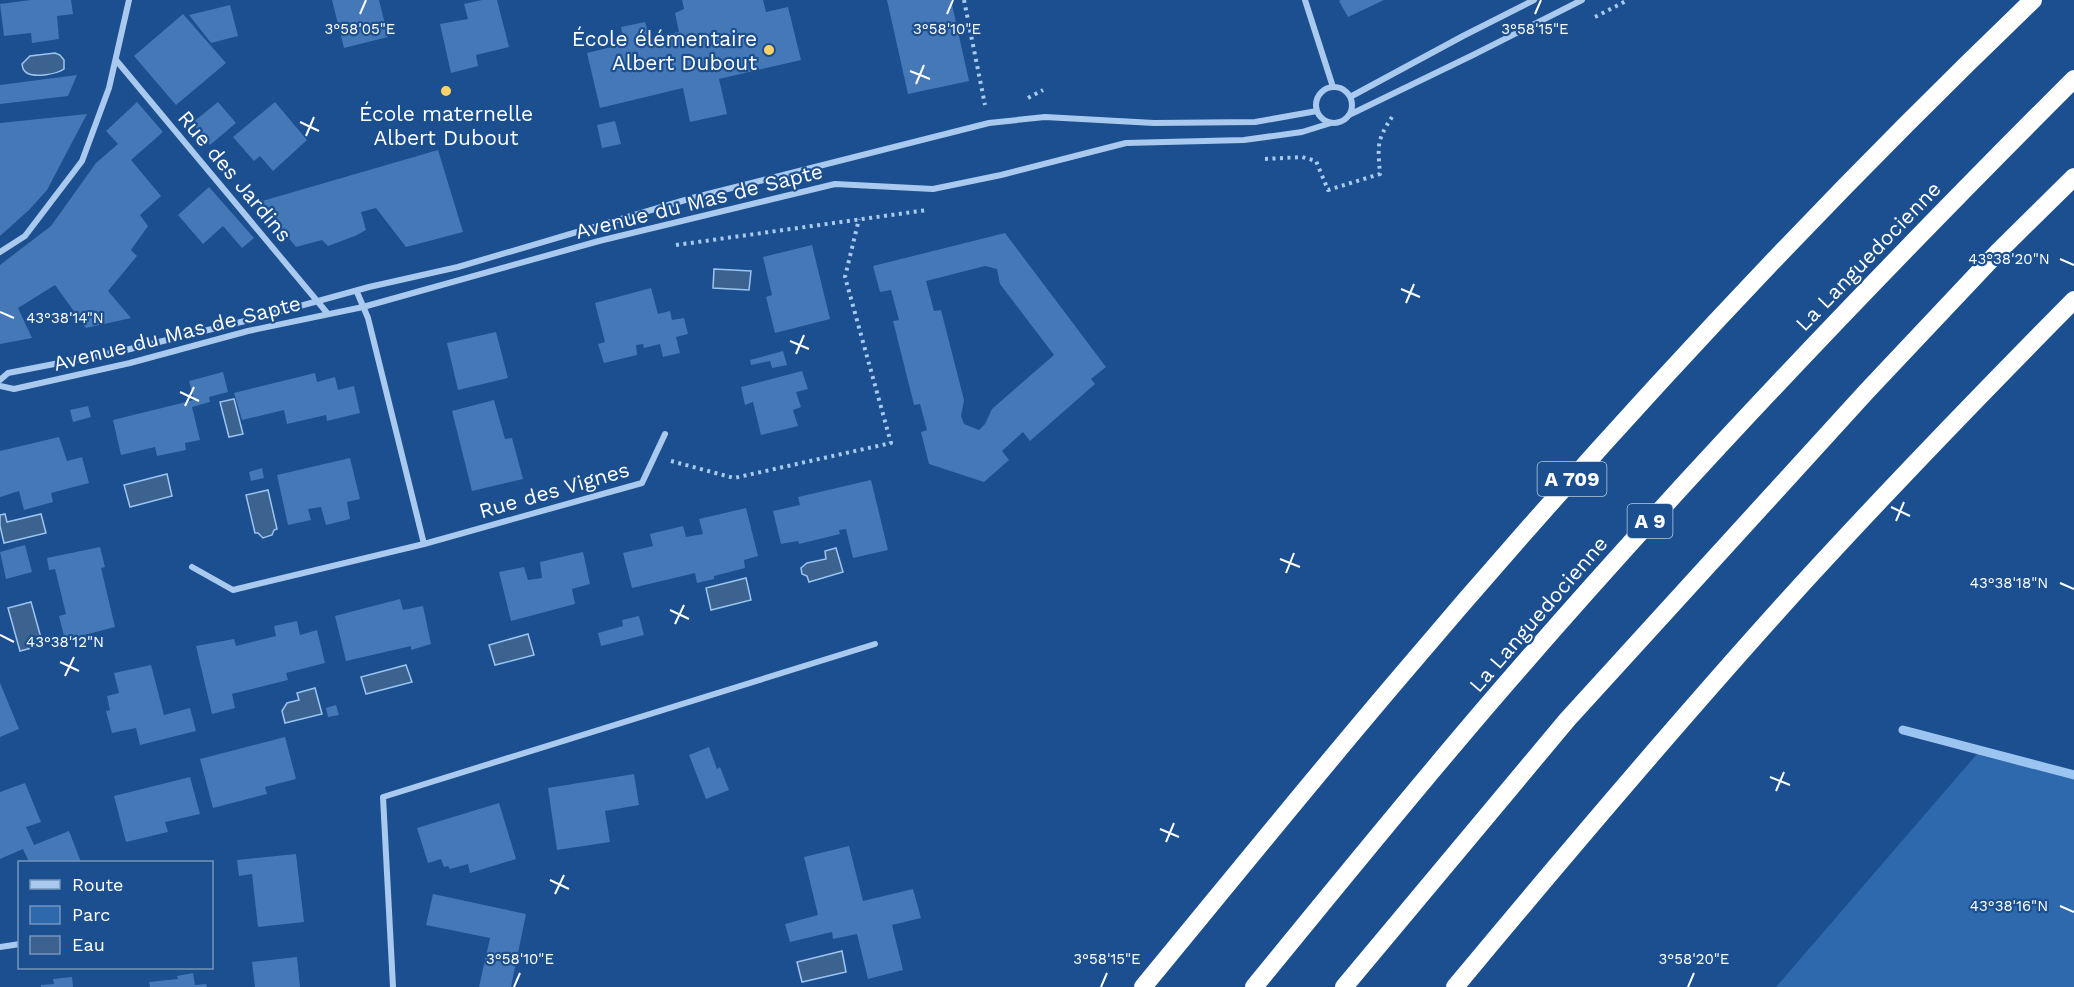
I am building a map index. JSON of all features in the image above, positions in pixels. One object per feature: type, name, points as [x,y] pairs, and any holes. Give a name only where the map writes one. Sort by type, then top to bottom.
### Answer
[{"type":"highway","name":"A 709","points":[[1143,987],[1398,678],[1621,425],[1849,181],[2033,0]]},
{"type":"highway","name":"La Languedocienne","points":[[1254,987],[1515,673],[1628,545],[1848,309],[2074,79]]},
{"type":"highway","points":[[1344,987],[1567,720],[1866,392],[1998,252],[2074,177]]},
{"type":"highway","points":[[1455,987],[1682,719],[1804,582],[2074,300]]},
{"type":"street","points":[[0,252],[25,236],[82,161],[109,88],[129,0]]},
{"type":"street","points":[[1305,0],[1333,87],[1343,89],[1350,96],[1352,109],[1349,115]]},
{"type":"street","points":[[1350,96],[1534,0]]},
{"type":"street","name":"Avenue du Mas de Sapte","points":[[0,386],[14,389],[130,363],[248,331],[363,307],[599,241],[835,184],[933,189],[1001,175],[1126,143],[1244,140],[1302,132],[1341,122],[1349,115],[1582,0]]},
{"type":"street","name":"Rue des Jardins","points":[[116,60],[328,314]]},
{"type":"street","name":"Avenue du Mas de Sapte","points":[[0,380],[8,374],[126,350],[357,292],[369,287],[458,267],[692,198],[989,123],[1045,117],[1154,123],[1255,122],[1317,111],[1316,100],[1323,91],[1333,87]]},
{"type":"street","points":[[1316,106],[1320,117],[1331,123]]},
{"type":"street","points":[[357,292],[368,318],[424,544]]},
{"type":"street","name":"Rue des Vignes","points":[[192,567],[233,590],[424,544],[642,483],[665,434]]},
{"type":"street","points":[[393,987],[383,797],[875,644]]},
{"type":"street","points":[[0,947],[18,944]]},
{"type":"path","points":[[964,0],[989,123]]},
{"type":"path","points":[[655,457],[734,478],[891,442],[845,277],[859,219]]},
{"type":"green space","points":[[1983,747],[2074,771],[2074,987],[1776,987]]},
{"type":"water","points":[[55,53],[64,60],[64,69],[61,71],[35,75],[23,70],[22,64],[30,56]]},
{"type":"water","points":[[714,269],[751,271],[749,290],[713,288]]},
{"type":"water","points":[[234,399],[243,434],[229,437],[220,402]]},
{"type":"water","points":[[167,474],[172,496],[130,507],[124,485]]},
{"type":"water","points":[[268,490],[277,529],[272,535],[263,538],[255,533],[246,495]]},
{"type":"water","points":[[5,514],[7,522],[41,514],[46,533],[4,543],[0,515]]},
{"type":"water","points":[[836,548],[843,572],[809,582],[807,576],[802,574],[801,568],[807,563],[826,559],[825,551]]},
{"type":"water","points":[[746,578],[751,600],[711,610],[706,588]]},
{"type":"water","points":[[31,602],[43,645],[20,651],[8,608]]},
{"type":"water","points":[[528,634],[534,655],[495,665],[489,645]]},
{"type":"water","points":[[406,665],[412,682],[366,694],[361,677]]},
{"type":"water","points":[[315,688],[322,714],[285,723],[282,711],[287,703],[299,700],[297,693]]},
{"type":"water","points":[[842,951],[846,972],[802,982],[797,962]]},
{"type":"building","points":[[31,0],[71,0],[73,14],[57,16],[59,39],[32,43],[31,33],[4,36],[0,4]]},
{"type":"building","points":[[332,0],[379,0],[388,37],[344,48]]},
{"type":"building","points":[[482,0],[497,0],[509,47],[476,55],[478,66],[451,73],[440,24],[468,19],[464,4]]},
{"type":"building","points":[[682,0],[763,0],[766,12],[788,7],[801,60],[719,79],[727,114],[690,122],[683,88],[600,108],[587,53],[624,44],[621,27],[645,22],[650,38],[679,32],[675,13],[684,9]]},
{"type":"building","points":[[887,0],[951,0],[969,81],[908,94]]},
{"type":"building","points":[[1384,0],[1348,17],[1339,1]]},
{"type":"building","points":[[230,5],[238,36],[211,43],[189,15]]},
{"type":"building","points":[[183,14],[226,63],[176,105],[134,56]]},
{"type":"building","points":[[77,75],[68,96],[0,104],[0,85]]},
{"type":"building","points":[[137,102],[163,132],[131,160],[161,196],[140,215],[148,226],[131,250],[137,256],[108,291],[131,318],[86,328],[55,285],[18,308],[32,338],[0,344],[0,265],[51,226],[96,163],[118,144],[106,131]]},
{"type":"building","points":[[218,102],[236,123],[210,145],[192,123]]},
{"type":"building","points":[[275,102],[307,140],[273,171],[260,156],[254,161],[233,137]]},
{"type":"building","points":[[87,114],[47,190],[0,236],[0,123]]},
{"type":"building","points":[[615,121],[621,144],[602,148],[597,125]]},
{"type":"building","points":[[438,150],[463,232],[406,247],[376,208],[361,212],[366,230],[355,236],[328,246],[322,240],[296,247],[259,202]]},
{"type":"building","points":[[209,187],[254,238],[242,248],[223,226],[203,244],[178,215]]},
{"type":"building","points":[[1005,233],[1106,367],[1091,379],[1095,384],[1030,441],[1023,432],[1002,451],[1009,460],[984,482],[929,464],[921,432],[927,430],[920,404],[914,405],[893,321],[899,320],[891,290],[880,292],[873,266]],"holes":[[[985,266],[997,269],[1000,284],[1054,355],[992,409],[985,424],[979,430],[964,424],[961,416],[964,400],[941,310],[934,311],[926,281]]]},
{"type":"building","points":[[812,245],[830,319],[775,333],[766,297],[772,295],[763,257]]},
{"type":"building","points":[[651,288],[658,314],[670,311],[672,320],[684,318],[688,334],[676,337],[680,353],[663,357],[660,344],[644,348],[643,344],[636,345],[637,355],[604,363],[598,344],[605,342],[595,303]]},
{"type":"building","points":[[496,332],[508,378],[458,390],[447,343]]},
{"type":"building","points":[[783,351],[787,365],[772,368],[770,361],[751,365],[750,360]]},
{"type":"building","points":[[802,371],[808,389],[796,392],[801,407],[793,410],[798,426],[761,435],[753,402],[745,405],[741,387]]},
{"type":"building","points":[[223,372],[228,392],[209,397],[210,402],[192,407],[200,440],[185,443],[186,450],[157,456],[155,447],[121,455],[113,420],[194,400],[189,381]]},
{"type":"building","points":[[315,373],[317,382],[335,377],[338,390],[354,386],[360,413],[327,421],[326,415],[287,424],[284,410],[242,420],[234,393]]},
{"type":"building","points":[[494,400],[505,439],[512,438],[523,479],[472,491],[452,411]]},
{"type":"building","points":[[88,406],[91,417],[73,422],[70,410]]},
{"type":"building","points":[[59,437],[67,461],[82,457],[89,483],[51,493],[53,502],[24,510],[19,491],[0,497],[0,451]]},
{"type":"building","points":[[350,458],[360,499],[347,502],[350,519],[326,525],[321,507],[308,509],[311,520],[288,525],[277,475]]},
{"type":"building","points":[[262,468],[264,478],[251,481],[249,472]]},
{"type":"building","points":[[871,480],[888,550],[853,558],[846,529],[839,530],[840,534],[799,544],[798,541],[781,544],[773,511],[800,505],[798,497]]},
{"type":"building","points":[[746,508],[758,556],[744,560],[745,568],[697,583],[695,573],[632,588],[623,553],[653,546],[650,534],[683,526],[686,537],[703,534],[699,519]]},
{"type":"building","points":[[25,545],[32,572],[6,579],[0,552]]},
{"type":"building","points":[[100,547],[105,567],[101,568],[115,627],[65,640],[59,616],[66,614],[55,569],[49,570],[47,558]]},
{"type":"building","points":[[583,552],[590,584],[572,589],[575,604],[511,621],[499,572],[524,567],[528,580],[542,578],[540,562]]},
{"type":"building","points":[[400,599],[403,610],[423,606],[431,644],[411,650],[411,646],[346,661],[335,616]]},
{"type":"building","points":[[639,616],[644,635],[601,646],[598,633],[623,626],[622,620]]},
{"type":"building","points":[[297,621],[300,635],[317,630],[325,663],[286,673],[288,680],[232,694],[235,708],[212,714],[196,646],[234,639],[236,646],[276,636],[274,626]]},
{"type":"building","points":[[151,665],[164,715],[190,708],[196,731],[140,745],[136,728],[112,733],[106,711],[110,710],[107,696],[119,693],[114,673]]},
{"type":"building","points":[[0,683],[19,729],[0,737]]},
{"type":"building","points":[[336,705],[339,715],[328,717],[326,708]]},
{"type":"building","points":[[285,737],[296,779],[265,787],[267,794],[213,808],[200,759]]},
{"type":"building","points":[[709,747],[717,769],[720,767],[729,790],[706,799],[689,755]]},
{"type":"building","points":[[634,774],[639,805],[605,811],[610,842],[557,850],[548,788]]},
{"type":"building","points":[[190,777],[200,814],[165,822],[168,832],[126,842],[114,796]]},
{"type":"building","points":[[25,783],[41,822],[26,827],[34,845],[69,831],[81,861],[29,861],[23,849],[0,859],[0,792]]},
{"type":"building","points":[[499,803],[516,859],[470,873],[468,864],[450,869],[448,866],[444,867],[441,859],[428,863],[417,828]]},
{"type":"building","points":[[849,846],[863,901],[913,889],[921,918],[892,925],[903,970],[868,979],[857,934],[833,939],[832,932],[790,942],[785,924],[818,915],[804,857]]},
{"type":"building","points":[[296,854],[304,922],[258,927],[252,874],[239,876],[237,860]]},
{"type":"building","points":[[433,894],[526,914],[511,987],[479,987],[490,938],[426,925]]},
{"type":"building","points":[[297,957],[300,987],[255,987],[252,962]]},
{"type":"building","points":[[193,973],[195,985],[206,984],[207,987],[150,987],[149,982],[178,979],[177,976]]},
{"type":"building","points":[[72,977],[73,987],[41,987],[41,985],[54,984],[53,979]]},
{"type":"waterway","points":[[1903,730],[2074,775]]},
{"type":"place","name":"École élémentaire Albert Dubout","points":[[769,50]]},
{"type":"place","name":"École maternelle Albert Dubout","points":[[446,91]]}]
